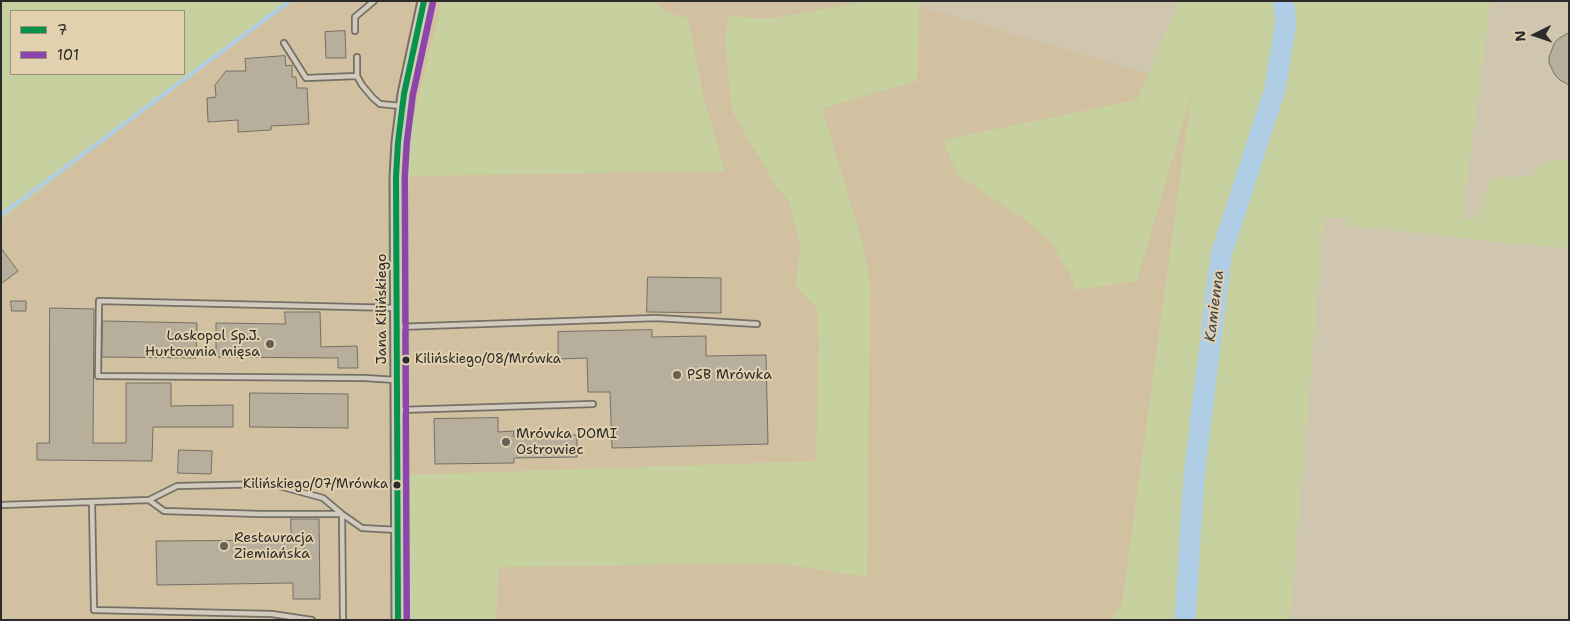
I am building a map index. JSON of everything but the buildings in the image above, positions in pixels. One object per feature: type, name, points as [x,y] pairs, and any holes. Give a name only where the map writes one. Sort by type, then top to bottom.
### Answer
[{"type":"street","name":"Jana Kilińskiego","points":[[398,620],[396,177],[402,106],[424,1]]},
{"type":"lane","points":[[356,31],[355,17],[374,1]]},
{"type":"lane","points":[[284,43],[306,78],[357,76]]},
{"type":"lane","points":[[357,57],[357,76],[362,85],[380,104],[402,106]]},
{"type":"lane","points":[[397,308],[99,301],[98,376],[365,378],[397,380]]},
{"type":"lane","points":[[397,327],[656,318],[757,324]]},
{"type":"lane","points":[[397,410],[594,404]]},
{"type":"lane","points":[[1,505],[149,500],[177,486],[272,484],[323,498],[362,528],[398,530]]},
{"type":"lane","points":[[149,500],[164,511],[342,514]]},
{"type":"lane","points":[[92,502],[94,610],[272,614],[312,620]]},
{"type":"lane","points":[[342,514],[343,620]]},
{"type":"shaded area","points":[[280,1],[902,1],[1193,87],[1122,605],[1111,620],[1,620],[1,206],[185,73]]},
{"type":"green space","points":[[1,1],[286,1],[1,220]]},
{"type":"green space","points":[[442,1],[655,1],[665,12],[688,18],[703,95],[725,171],[408,176],[411,128]]},
{"type":"green space","points":[[868,1],[919,1],[917,81],[822,108],[864,248],[870,284],[867,577],[779,563],[499,567],[496,620],[410,620],[408,475],[816,461],[818,310],[796,286],[800,246],[790,203],[774,183],[732,111],[725,40],[729,16],[768,19]]},
{"type":"green space","points":[[1179,1],[1491,1],[1462,218],[1475,219],[1487,193],[1491,178],[1530,176],[1546,162],[1560,159],[1569,162],[1569,248],[1503,243],[1347,225],[1346,218],[1324,218],[1290,620],[1111,620],[1122,605],[1192,92],[1137,281],[1076,290],[1068,271],[1052,244],[1026,220],[958,175],[942,140],[1137,100]]},
{"type":"waterway","points":[[1,215],[290,1]]},
{"type":"waterway","name":"Kamienna","points":[[1185,620],[1194,476],[1221,255],[1275,89],[1286,22],[1283,1]]},
{"type":"transit line","name":"7","points":[[398,620],[396,177],[404,94],[424,1]]},
{"type":"transit line","name":"101","points":[[407,620],[405,177],[413,95],[433,3]]},
{"type":"place","name":"Laskopol Sp.J. Hurtownia mięsa","points":[[270,344]]},
{"type":"place","name":"Kilińskiego/08/Mrówka","points":[[406,360]]},
{"type":"place","name":"PSB Mrówka","points":[[677,375]]},
{"type":"place","name":"Mrówka DOMI Ostrowiec","points":[[506,442]]},
{"type":"place","name":"Kilińskiego/07/Mrówka","points":[[397,485]]},
{"type":"place","name":"Restauracja Ziemiańska","points":[[224,546]]}]
